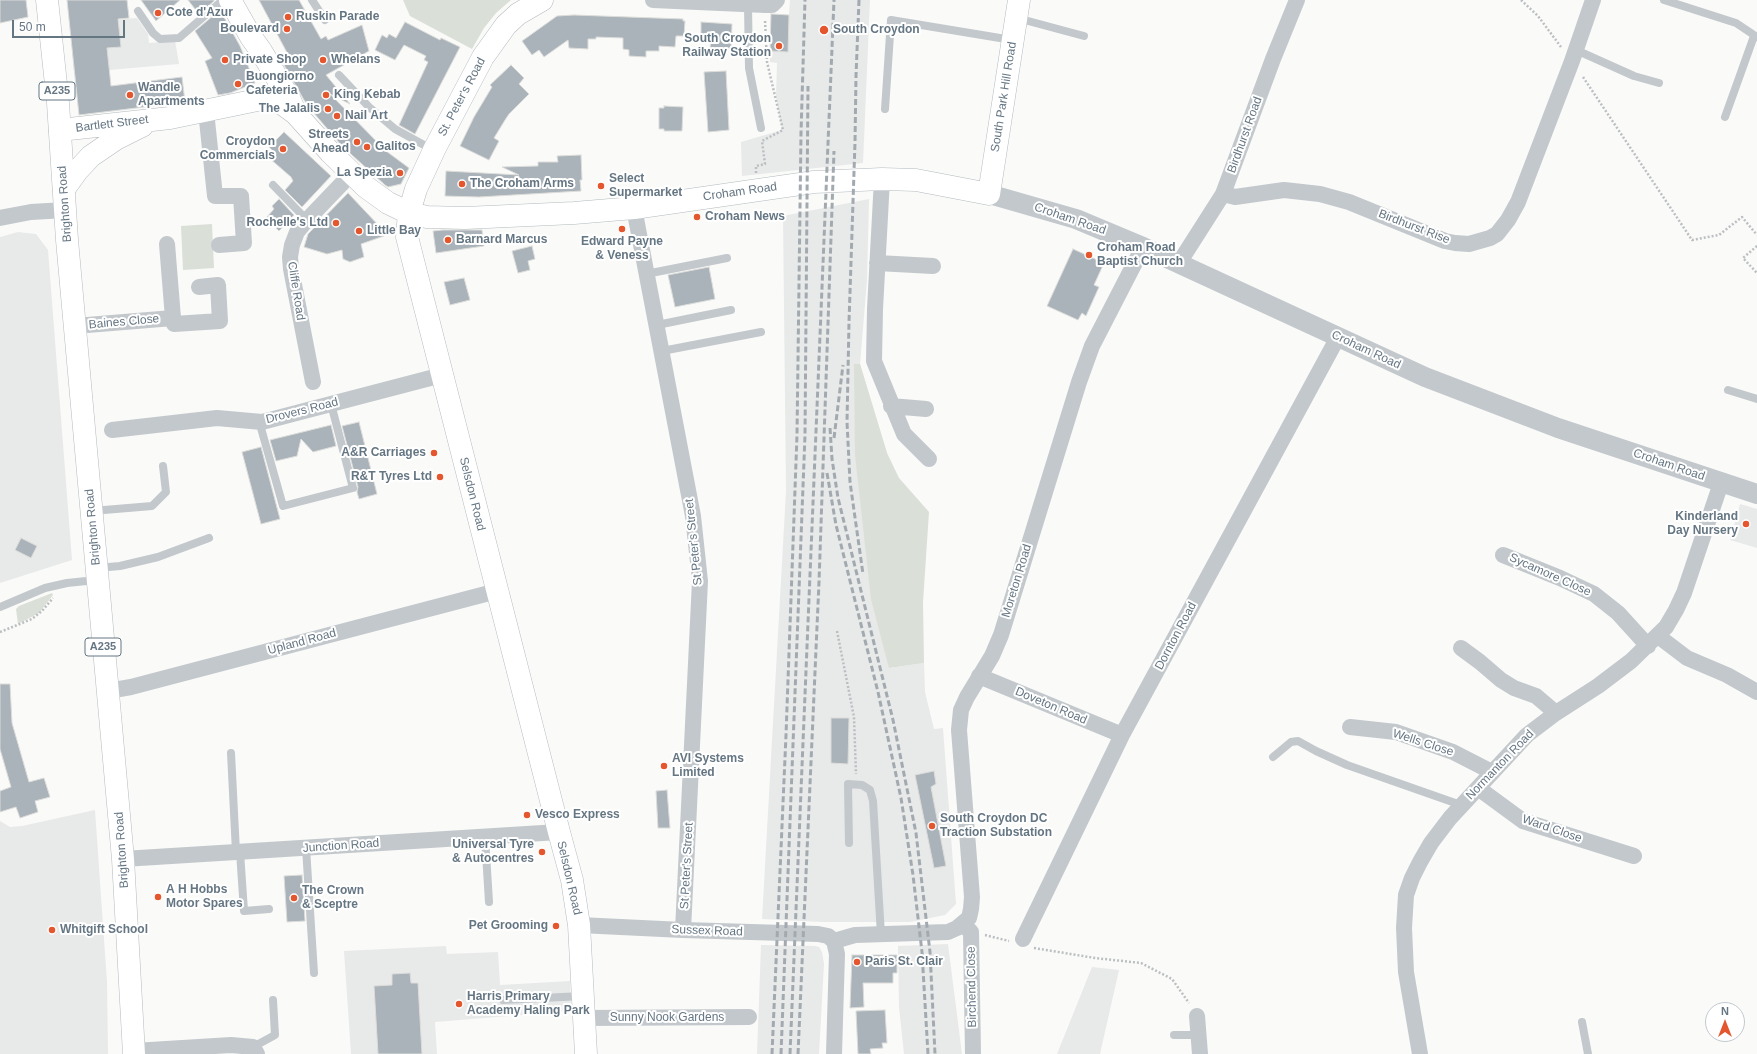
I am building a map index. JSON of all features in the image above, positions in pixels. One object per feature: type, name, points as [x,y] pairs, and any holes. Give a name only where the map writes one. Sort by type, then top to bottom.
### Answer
[{"type":"main road","name":"Brighton Road","points":[[47,0],[60,130],[75,326],[123,859],[134,1052]]},
{"type":"main road","points":[[230,0],[289,98],[296,114],[352,173],[376,195],[388,203],[409,213]]},
{"type":"main road","name":"St. Peter's Road","points":[[409,213],[416,189],[435,148],[483,57],[496,36],[518,14],[542,0]]},
{"type":"main road","name":"South Park Hill Road","points":[[989,194],[1018,9]]},
{"type":"main road","points":[[251,37],[266,82],[269,100]]},
{"type":"main road","name":"Bartlett Street","points":[[60,130],[164,118],[252,101],[269,100],[281,103],[296,114]]},
{"type":"main road","name":"Bartlett Street","points":[[65,199],[77,171],[97,151],[135,130],[164,118]]},
{"type":"main road","name":"Croham Road","points":[[409,213],[433,217],[495,217],[574,213],[634,208],[814,182],[882,179],[916,180],[989,194]]},
{"type":"main road","name":"Selsdon Road","points":[[409,213],[407,230],[408,243],[558,832],[572,880],[579,924],[586,1054]]},
{"type":"street","points":[[653,0],[711,1],[748,5],[771,3]]},
{"type":"street","name":"Birdhurst Road","points":[[1179,263],[1223,194],[1272,59],[1297,0]]},
{"type":"street","name":"Birdhurst Rise","points":[[1223,194],[1235,197],[1284,190],[1320,194],[1355,204],[1433,237],[1462,244],[1485,240],[1497,234],[1513,213],[1574,55],[1593,0]]},
{"type":"street","points":[[206,111],[215,196],[241,196],[244,243],[219,245]]},
{"type":"street","name":"Cliffe Road","points":[[313,382],[291,269],[290,257],[292,245],[297,232],[307,220],[352,173]]},
{"type":"street","points":[[882,179],[877,263],[874,361],[891,406],[904,434],[929,459]]},
{"type":"street","name":"Croham Road","points":[[989,194],[1076,219],[1143,247],[1425,377],[1551,425],[1757,494]]},
{"type":"street","points":[[0,218],[31,212],[65,199]]},
{"type":"street","name":"St Peter's Street","points":[[634,208],[693,516],[700,581],[684,930]]},
{"type":"street","name":"Baines Close","points":[[167,244],[174,324],[220,321],[218,286],[199,287]]},
{"type":"street","name":"Moreton Road","points":[[967,928],[972,903],[959,726],[963,705],[992,656],[1000,635],[1087,360],[1097,335],[1143,247]]},
{"type":"street","points":[[877,263],[933,266]]},
{"type":"street","name":"Baines Close","points":[[75,326],[173,318]]},
{"type":"street","name":"Dornton Road","points":[[1022,942],[1122,736],[1338,337]]},
{"type":"street","name":"Drovers Road","points":[[112,430],[217,418],[259,421],[442,376]]},
{"type":"street","points":[[891,406],[926,409]]},
{"type":"street","name":"Normanton Road","points":[[1420,1054],[1406,972],[1404,928],[1406,895],[1412,878],[1428,847],[1450,818],[1527,735],[1556,713],[1613,675],[1653,641],[1671,619],[1684,593],[1721,483]]},
{"type":"street","name":"Sycamore Close","points":[[1503,555],[1560,578],[1594,594],[1653,641],[1687,658],[1727,675],[1757,692]]},
{"type":"street","name":"Upland Road","points":[[108,691],[130,687],[497,591]]},
{"type":"street","points":[[1461,648],[1501,680],[1514,688],[1542,700],[1556,713]]},
{"type":"street","name":"Doveton Road","points":[[976,682],[1122,736]]},
{"type":"street","name":"Wells Close","points":[[1350,727],[1396,732],[1453,752],[1492,772]]},
{"type":"street","name":"Ward Close","points":[[1478,788],[1522,821],[1634,856]]},
{"type":"street","name":"Junction Road","points":[[123,859],[558,832]]},
{"type":"street","name":"Sussex Road","points":[[579,924],[684,930],[818,934],[828,936],[834,941]]},
{"type":"street","points":[[834,1054],[837,962],[834,941],[850,936],[940,933],[967,928]]},
{"type":"street","name":"Birchend Close","points":[[967,928],[973,1054]]},
{"type":"street","points":[[1197,1016],[1200,1054]]},
{"type":"street","name":"Sunny Nook Gardens","points":[[584,1018],[749,1017]]},
{"type":"street","points":[[134,1052],[177,1051],[231,1045],[255,1051]]},
{"type":"lane","points":[[138,12],[153,33],[160,39],[179,38],[223,0]]},
{"type":"lane","points":[[312,0],[325,20]]},
{"type":"lane","points":[[1664,0],[1736,23],[1756,36],[1725,117]]},
{"type":"lane","points":[[748,5],[749,68],[761,128]]},
{"type":"lane","points":[[1018,9],[1084,36]]},
{"type":"lane","points":[[885,110],[891,20],[1012,40]]},
{"type":"lane","points":[[1574,55],[1659,83]]},
{"type":"lane","points":[[339,75],[369,107],[395,129],[424,145],[435,148]]},
{"type":"lane","points":[[273,186],[307,220]]},
{"type":"lane","points":[[646,274],[727,258]]},
{"type":"lane","points":[[657,325],[731,310]]},
{"type":"lane","points":[[662,351],[761,332]]},
{"type":"lane","points":[[1728,390],[1757,399]]},
{"type":"lane","points":[[259,421],[283,506],[353,488],[331,404]]},
{"type":"lane","points":[[91,511],[152,506],[166,492],[163,466]]},
{"type":"lane","points":[[0,607],[46,588],[64,584],[120,566],[158,557],[209,538]]},
{"type":"lane","points":[[1273,757],[1291,742],[1298,741],[1347,765],[1462,805]]},
{"type":"lane","points":[[232,753],[238,852],[244,911],[268,909]]},
{"type":"lane","points":[[849,843],[848,784],[856,784],[867,787],[872,795],[873,801],[881,935]]},
{"type":"lane","points":[[485,837],[489,902]]},
{"type":"lane","points":[[306,848],[314,973]]},
{"type":"lane","points":[[503,1000],[583,996]]},
{"type":"lane","points":[[255,1051],[275,1035],[273,1000]]},
{"type":"lane","points":[[1582,1022],[1588,1054]]},
{"type":"lane","points":[[1174,1035],[1198,1035]]},
{"type":"path","points":[[1521,0],[1574,55],[1692,240],[1719,235],[1742,216],[1757,235]]},
{"type":"path","points":[[757,177],[756,166],[765,164],[762,141],[782,130],[766,62],[766,29],[771,3]]},
{"type":"path","points":[[766,29],[771,30]]},
{"type":"path","points":[[1757,246],[1743,258],[1757,272]]},
{"type":"path","points":[[0,632],[32,619],[42,611],[64,584]]},
{"type":"path","points":[[838,631],[854,717],[856,784]]},
{"type":"path","points":[[967,928],[1022,942],[1041,950],[1141,963],[1172,979],[1197,1016]]},
{"type":"shaded area","points":[[403,0],[511,0],[496,13],[484,28],[472,49],[410,16]]},
{"type":"shaded area","points":[[790,0],[870,0],[863,163],[742,176],[741,142],[782,130],[776,96],[777,63],[770,62],[771,14],[789,15]]},
{"type":"shaded area","points":[[137,18],[148,34],[149,43],[175,41],[179,64],[74,73],[70,22]]},
{"type":"shaded area","points":[[869,199],[867,280],[860,364],[887,453],[889,668],[924,663],[925,692],[934,729],[943,728],[956,904],[945,915],[910,922],[821,922],[762,919],[786,491],[783,216]]},
{"type":"shaded area","points":[[212,224],[214,268],[183,270],[181,226]]},
{"type":"shaded area","points":[[18,232],[36,234],[48,250],[72,560],[0,583],[0,237]]},
{"type":"shaded area","points":[[854,364],[860,364],[887,453],[899,478],[929,512],[923,602],[924,663],[889,668],[871,599],[855,455]]},
{"type":"shaded area","name":"Kinderland Day Nursery","points":[[1740,504],[1757,509],[1757,548],[1730,540]]},
{"type":"shaded area","points":[[52,593],[53,595],[39,613],[18,624],[16,609],[19,606]]},
{"type":"shaded area","name":"Whitgift School","points":[[95,810],[107,982],[108,1054],[0,1054],[0,821],[10,827],[22,826]]},
{"type":"shaded area","points":[[948,944],[962,1054],[904,1054],[899,1007],[898,946]]},
{"type":"shaded area","points":[[761,945],[815,946],[819,947],[822,952],[824,964],[819,1054],[757,1054]]},
{"type":"shaded area","name":"Harris Primary Academy Haling Park","points":[[446,946],[447,954],[498,952],[500,985],[570,981],[571,1011],[435,1022],[437,1054],[351,1054],[344,951]]},
{"type":"shaded area","points":[[1092,967],[1119,970],[1100,1054],[1057,1054]]},
{"type":"building","points":[[0,0],[26,0],[28,17],[0,23]]},
{"type":"building","points":[[67,0],[127,0],[129,18],[118,19],[121,47],[107,48],[111,86],[182,77],[185,102],[79,115]]},
{"type":"building","name":"Cote d'Azur","points":[[141,0],[180,0],[156,21]]},
{"type":"building","points":[[188,0],[214,0],[214,1],[199,14]]},
{"type":"building","points":[[259,0],[299,0],[321,39],[326,36],[328,40],[362,25],[369,51],[326,75],[350,104],[330,94],[386,151],[409,168],[401,184],[388,187],[385,185],[341,145],[313,112],[304,100],[284,65],[292,62]]},
{"type":"building","points":[[220,10],[240,46],[255,83],[230,93],[218,95],[205,61],[212,58],[195,31]]},
{"type":"building","name":"South Croydon Railway Station","points":[[771,14],[789,15],[788,52],[770,51]]},
{"type":"building","points":[[574,15],[683,19],[683,21],[685,21],[684,36],[676,36],[675,47],[659,46],[659,51],[646,51],[646,57],[629,56],[629,50],[623,49],[623,38],[596,37],[596,39],[588,39],[588,49],[569,48],[568,40],[544,57],[539,50],[532,55],[522,41],[557,16]]},
{"type":"building","points":[[405,22],[440,40],[441,38],[460,47],[415,134],[399,125],[428,62],[424,60],[426,56],[404,45],[395,60],[375,50],[382,35],[387,38],[389,34],[396,38]]},
{"type":"building","points":[[701,22],[732,24],[731,49],[710,48],[711,40],[704,40],[704,37],[701,37]]},
{"type":"building","points":[[511,65],[524,78],[519,84],[529,94],[509,114],[494,138],[499,141],[489,160],[460,146],[474,117],[492,87],[490,85]]},
{"type":"building","points":[[726,71],[729,130],[708,132],[704,72]]},
{"type":"building","points":[[664,106],[683,107],[682,131],[664,131],[664,129],[659,129],[659,108],[664,108]]},
{"type":"building","points":[[284,132],[331,176],[302,207],[285,190],[293,181],[291,177],[268,157],[273,151],[269,147]]},
{"type":"building","points":[[581,155],[581,191],[479,197],[445,196],[446,171],[519,175],[502,167],[538,166],[538,162],[558,162],[557,156]]},
{"type":"building","points":[[348,193],[381,228],[384,236],[361,244],[364,257],[350,262],[343,259],[342,250],[327,254],[304,247],[308,234]]},
{"type":"building","points":[[279,199],[294,215],[279,231],[266,218],[274,209],[272,206]]},
{"type":"building","name":"Barnard Marcus","points":[[482,230],[484,246],[436,253],[433,231]]},
{"type":"building","points":[[532,246],[535,259],[528,261],[530,270],[518,273],[512,251]]},
{"type":"building","points":[[1073,249],[1104,263],[1094,285],[1099,287],[1086,316],[1082,313],[1078,320],[1047,306]]},
{"type":"building","points":[[709,267],[715,299],[675,307],[668,275]]},
{"type":"building","points":[[464,278],[470,300],[450,305],[444,282]]},
{"type":"building","points":[[359,422],[377,494],[359,499],[357,492],[358,487],[342,426]]},
{"type":"building","points":[[331,425],[336,446],[313,452],[301,439],[297,456],[276,461],[270,440]]},
{"type":"building","points":[[261,447],[280,519],[261,524],[242,452]]},
{"type":"building","points":[[21,538],[37,546],[31,558],[15,550]]},
{"type":"building","points":[[0,684],[10,684],[12,723],[29,782],[44,778],[50,797],[35,801],[38,812],[20,818],[16,807],[0,812],[0,791],[11,787],[0,749]]},
{"type":"building","points":[[831,718],[849,718],[848,764],[831,763]]},
{"type":"building","name":"South Croydon DC Traction Substation","points":[[934,771],[936,784],[931,787],[946,866],[934,868],[915,775]]},
{"type":"building","points":[[667,790],[670,828],[658,828],[656,791]]},
{"type":"building","name":"The Crown & Sceptre","points":[[302,875],[305,921],[287,922],[284,876]]},
{"type":"building","points":[[852,955],[897,955],[897,973],[893,973],[893,983],[863,983],[864,1007],[850,1008]]},
{"type":"building","points":[[410,973],[411,983],[418,983],[422,1054],[378,1054],[374,986],[392,985],[392,974]]},
{"type":"building","points":[[885,1010],[887,1043],[882,1043],[883,1048],[870,1049],[871,1054],[858,1054],[856,1011]]},
{"type":"railway","points":[[772,1054],[797,435],[801,133],[805,0]]},
{"type":"railway","points":[[790,1054],[834,0]]},
{"type":"railway","points":[[859,0],[847,422],[850,482],[863,574]]},
{"type":"railway","points":[[781,1054],[805,435],[808,86]]},
{"type":"railway","points":[[798,1054],[819,582],[834,151]]},
{"type":"railway","points":[[834,438],[843,365]]},
{"type":"railway","points":[[830,428],[832,459],[838,498],[893,720],[916,833],[930,952],[935,1054]]},
{"type":"railway","points":[[827,473],[836,525],[878,692],[901,798],[913,875],[922,952],[928,1054]]},
{"type":"place","name":"Cote d'Azur","points":[[158,13]]},
{"type":"place","name":"Ruskin Parade","points":[[288,17]]},
{"type":"place","name":"Boulevard","points":[[287,29]]},
{"type":"place","name":"South Croydon","points":[[824,30]]},
{"type":"place","name":"South Croydon Railway Station","points":[[779,46]]},
{"type":"place","name":"Private Shop","points":[[225,60]]},
{"type":"place","name":"Whelans","points":[[323,60]]},
{"type":"place","name":"Buongiorno Cafeteria","points":[[238,84]]},
{"type":"place","name":"Wandle Apartments","points":[[130,95]]},
{"type":"place","name":"King Kebab","points":[[326,95]]},
{"type":"place","name":"The Jalalis","points":[[328,109]]},
{"type":"place","name":"Nail Art","points":[[337,116]]},
{"type":"place","name":"Streets Ahead","points":[[357,142]]},
{"type":"place","name":"Galitos","points":[[367,147]]},
{"type":"place","name":"Croydon Commercials","points":[[283,149]]},
{"type":"place","name":"La Spezia","points":[[400,173]]},
{"type":"place","name":"The Croham Arms","points":[[462,184]]},
{"type":"place","name":"Select Supermarket","points":[[601,186]]},
{"type":"place","name":"Croham News","points":[[697,217]]},
{"type":"place","name":"Rochelle's Ltd","points":[[336,223]]},
{"type":"place","name":"Edward Payne & Veness","points":[[622,229]]},
{"type":"place","name":"Little Bay","points":[[359,231]]},
{"type":"place","name":"Barnard Marcus","points":[[448,240]]},
{"type":"place","name":"Croham Road Baptist Church","points":[[1089,255]]},
{"type":"place","name":"A&R Carriages","points":[[434,453]]},
{"type":"place","name":"R&T Tyres Ltd","points":[[440,477]]},
{"type":"place","name":"Kinderland Day Nursery","points":[[1746,524]]},
{"type":"place","name":"AVI Systems Limited","points":[[664,766]]},
{"type":"place","name":"Vesco Express","points":[[527,815]]},
{"type":"place","name":"South Croydon DC Traction Substation","points":[[932,826]]},
{"type":"place","name":"Universal Tyre & Autocentres","points":[[542,852]]},
{"type":"place","name":"A H Hobbs Motor Spares","points":[[158,897]]},
{"type":"place","name":"The Crown & Sceptre","points":[[294,898]]},
{"type":"place","name":"Pet Grooming","points":[[556,926]]},
{"type":"place","name":"Whitgift School","points":[[52,930]]},
{"type":"place","name":"Paris St. Clair","points":[[857,962]]},
{"type":"place","name":"Harris Primary Academy Haling Park","points":[[459,1004]]}]
